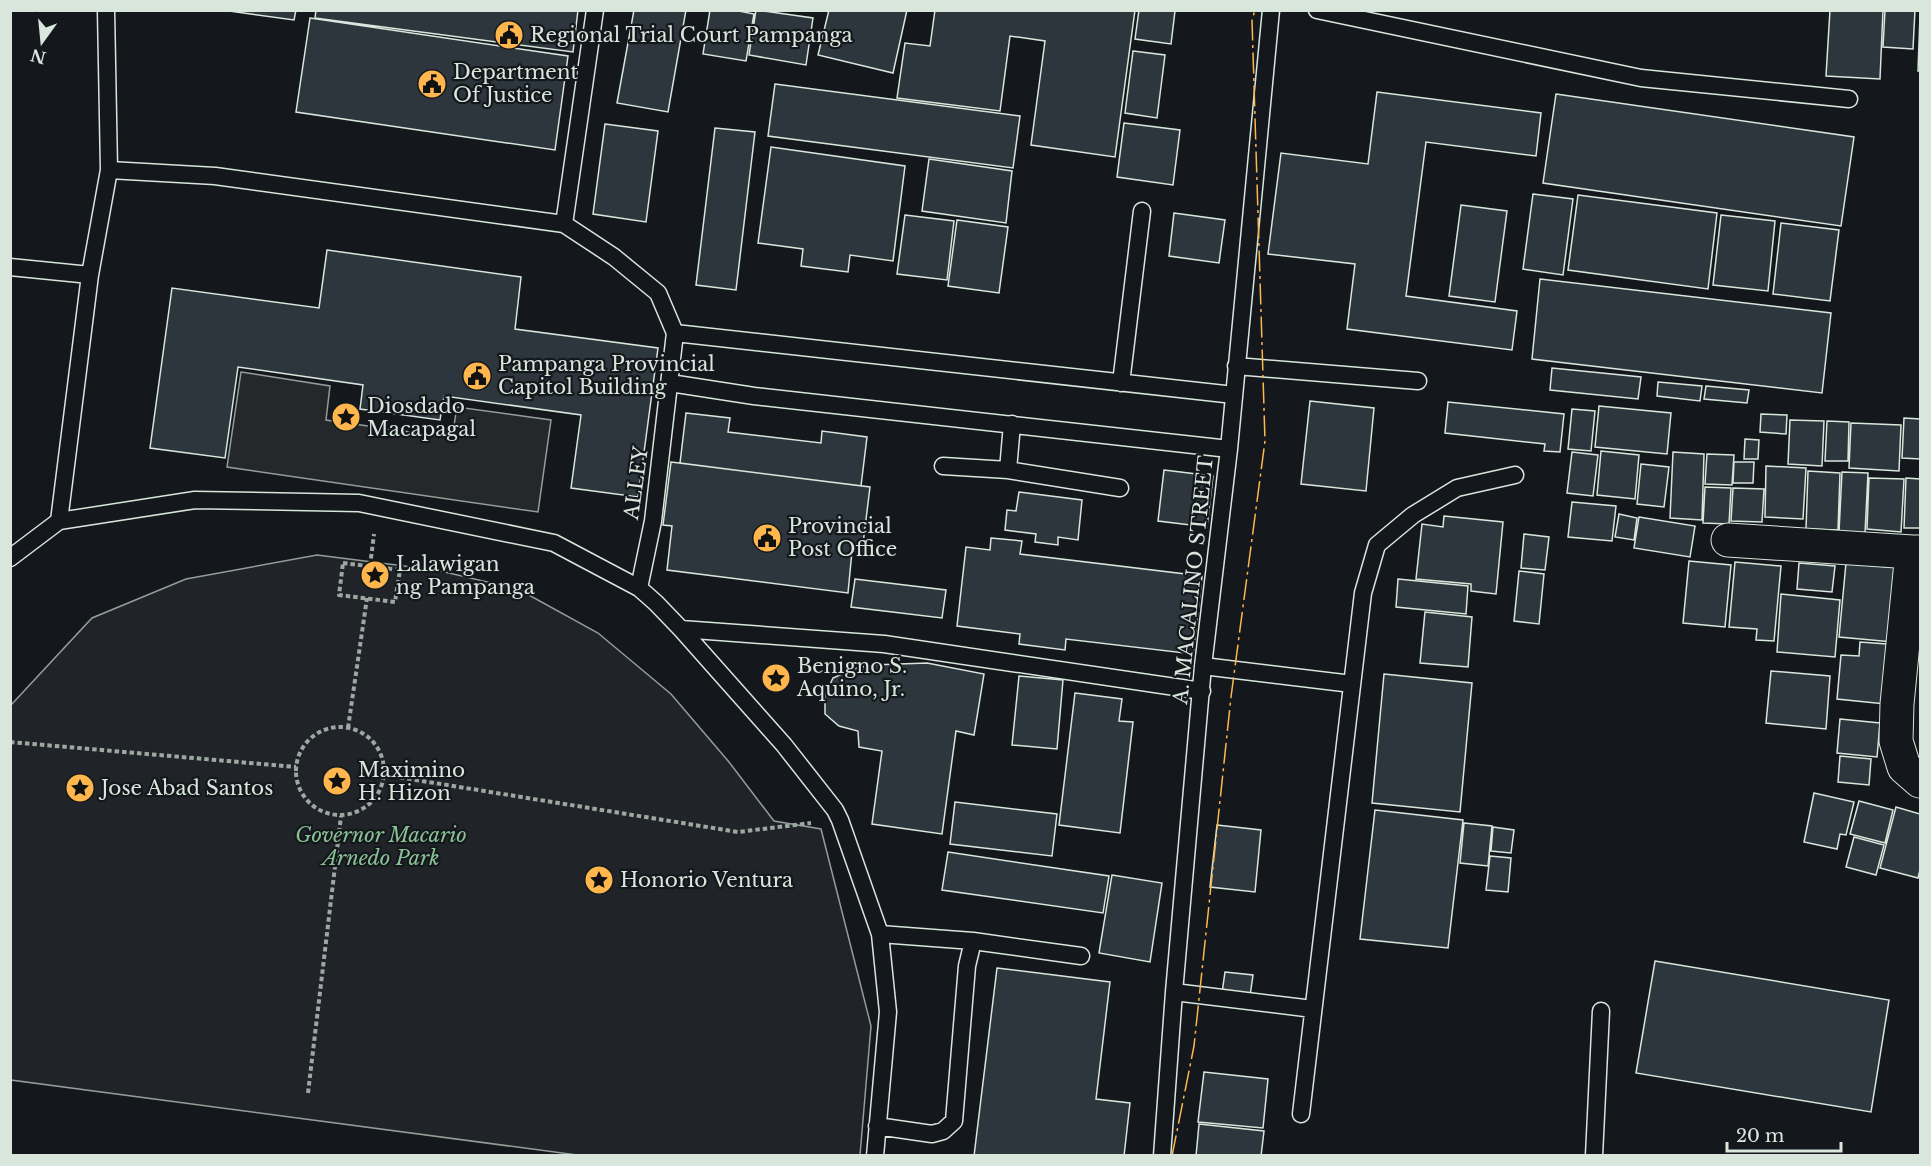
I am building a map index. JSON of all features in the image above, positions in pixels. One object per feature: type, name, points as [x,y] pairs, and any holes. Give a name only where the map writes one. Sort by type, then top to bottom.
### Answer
[{"type":"street","points":[[1728,540],[1916,552],[1897,704],[1896,741],[1904,767],[1920,782]]},
{"type":"lane","points":[[59,521],[90,275],[109,170],[105,10]]},
{"type":"lane","points":[[564,224],[595,10]]},
{"type":"lane","name":"A. MACALINO STREET","points":[[1162,1155],[1203,666],[1229,449],[1271,10]]},
{"type":"lane","points":[[1317,10],[1641,78],[1849,99]]},
{"type":"lane","points":[[109,170],[215,176],[564,224],[614,257],[658,293],[675,333],[1234,395]]},
{"type":"lane","points":[[1121,383],[1142,211]]},
{"type":"lane","points":[[10,267],[90,275]]},
{"type":"lane","name":"ALLEY","points":[[639,588],[653,521],[675,333]]},
{"type":"lane","points":[[1236,366],[1418,381]]},
{"type":"lane","points":[[670,383],[754,396],[1229,449]]},
{"type":"lane","points":[[1008,470],[1012,424]]},
{"type":"lane","points":[[943,466],[1008,470],[1120,488]]},
{"type":"lane","points":[[1301,1114],[1363,593],[1377,545],[1413,515],[1457,488],[1515,475]]},
{"type":"lane","points":[[10,558],[59,521],[195,500],[359,503],[554,543],[639,588],[681,629],[784,745],[835,810],[840,820],[880,934],[888,1012],[875,1155]]},
{"type":"lane","points":[[681,629],[884,644],[1202,691]]},
{"type":"lane","points":[[1203,666],[1352,684]]},
{"type":"lane","points":[[880,934],[973,941],[1081,956]]},
{"type":"lane","points":[[877,1125],[932,1134],[943,1131],[954,1121],[967,966],[973,941]]},
{"type":"lane","points":[[1174,992],[1313,1009]]},
{"type":"lane","points":[[1594,1155],[1600,1011]]},
{"type":"path","points":[[343,563],[400,570],[395,602],[367,598],[339,595],[343,563]]},
{"type":"path","points":[[348,728],[367,598]]},
{"type":"path","points":[[348,728],[368,736],[382,754],[385,775],[378,795],[362,810],[341,816],[317,809],[311,803],[300,791],[296,767],[305,744],[324,730],[348,728]]},
{"type":"path","points":[[10,742],[296,767]]},
{"type":"path","points":[[385,775],[738,831],[840,820]]},
{"type":"path","points":[[308,1093],[341,816]]},
{"type":"green space","name":"Governor Macario Arnedo Park","points":[[317,555],[436,570],[518,589],[598,633],[671,694],[729,762],[774,821],[821,829],[871,1026],[860,1155],[577,1155],[11,1080],[11,705],[92,618],[186,579]]},
{"type":"shaded area","points":[[241,372],[330,386],[326,420],[452,438],[457,407],[551,420],[538,512],[227,467]]},
{"type":"building","points":[[222,10],[296,10],[294,20]]},
{"type":"building","name":"Regional Trial Court Pampanga","points":[[316,10],[578,10],[573,52],[315,18]]},
{"type":"building","points":[[634,10],[686,10],[668,112],[617,103]]},
{"type":"building","points":[[710,10],[734,10],[754,14],[746,61],[703,54]]},
{"type":"building","points":[[756,10],[813,18],[806,65],[749,55]]},
{"type":"building","points":[[829,10],[907,10],[893,73],[818,55]]},
{"type":"building","points":[[935,10],[1135,10],[1115,157],[1031,145],[1045,41],[1010,36],[1000,111],[897,98],[905,43],[930,46]]},
{"type":"building","points":[[1139,10],[1175,11],[1171,44],[1135,39]]},
{"type":"building","points":[[1830,10],[1883,10],[1880,79],[1826,76]]},
{"type":"building","points":[[1885,10],[1915,10],[1913,49],[1883,47]]},
{"type":"building","points":[[1920,15],[1920,71],[1918,71]]},
{"type":"building","name":"Department Of Justice","points":[[310,18],[568,56],[555,150],[296,112]]},
{"type":"building","points":[[1133,51],[1165,55],[1157,118],[1125,113]]},
{"type":"building","points":[[775,84],[1020,116],[1013,168],[768,136]]},
{"type":"building","points":[[1377,92],[1541,113],[1536,156],[1426,142],[1406,296],[1517,311],[1512,350],[1347,329],[1355,264],[1268,254],[1281,153],[1368,164]]},
{"type":"building","points":[[1556,94],[1854,137],[1841,226],[1543,183]]},
{"type":"building","points":[[1124,123],[1180,130],[1173,185],[1117,177]]},
{"type":"building","points":[[605,124],[658,131],[646,222],[593,214]]},
{"type":"building","points":[[715,128],[755,132],[736,290],[696,285]]},
{"type":"building","points":[[771,147],[905,166],[893,261],[850,255],[848,272],[801,266],[803,249],[758,243]]},
{"type":"building","points":[[929,159],[1012,171],[1006,223],[922,211]]},
{"type":"building","points":[[1533,194],[1573,199],[1563,275],[1523,269]]},
{"type":"building","points":[[1578,195],[1717,213],[1708,289],[1568,270]]},
{"type":"building","points":[[1461,205],[1507,211],[1495,302],[1449,296]]},
{"type":"building","points":[[1174,213],[1225,220],[1219,263],[1169,256]]},
{"type":"building","points":[[905,215],[954,221],[947,280],[897,274]]},
{"type":"building","points":[[1721,215],[1775,221],[1768,291],[1713,285]]},
{"type":"building","points":[[957,220],[1008,227],[999,293],[948,286]]},
{"type":"building","points":[[1781,223],[1839,230],[1830,301],[1773,294]]},
{"type":"building","name":"Pampanga Provincial Capitol Building","points":[[327,250],[521,277],[515,329],[658,348],[638,497],[571,488],[581,415],[444,396],[440,420],[360,409],[363,385],[238,367],[225,458],[150,448],[172,288],[319,308]]},
{"type":"building","points":[[1540,279],[1831,313],[1822,393],[1532,359]]},
{"type":"building","points":[[1552,368],[1641,377],[1638,399],[1550,390]]},
{"type":"building","points":[[1658,382],[1702,386],[1700,401],[1657,396]]},
{"type":"building","points":[[1706,386],[1749,390],[1747,403],[1704,399]]},
{"type":"building","points":[[1310,401],[1374,408],[1366,491],[1301,484]]},
{"type":"building","points":[[1448,402],[1564,414],[1560,452],[1544,451],[1545,444],[1445,433]]},
{"type":"building","points":[[1599,406],[1671,413],[1667,454],[1595,447]]},
{"type":"building","points":[[1572,409],[1595,411],[1591,451],[1568,449]]},
{"type":"building","points":[[686,413],[730,418],[728,432],[821,443],[822,431],[867,437],[861,486],[680,463]]},
{"type":"building","points":[[1761,414],[1787,415],[1786,434],[1760,432]]},
{"type":"building","points":[[1904,418],[1920,419],[1920,459],[1902,458]]},
{"type":"building","points":[[1790,420],[1824,421],[1822,466],[1788,464]]},
{"type":"building","points":[[1827,421],[1849,422],[1848,461],[1825,461]]},
{"type":"building","points":[[1851,423],[1901,425],[1899,471],[1849,468]]},
{"type":"building","points":[[1745,439],[1759,440],[1758,459],[1744,459]]},
{"type":"building","points":[[1601,451],[1639,455],[1635,499],[1597,495]]},
{"type":"building","points":[[1572,452],[1598,455],[1593,496],[1567,493]]},
{"type":"building","points":[[1673,452],[1704,454],[1702,520],[1670,518]]},
{"type":"building","points":[[1707,454],[1734,455],[1732,485],[1705,484]]},
{"type":"building","name":"Provincial Post Office","points":[[671,462],[870,487],[862,552],[852,551],[848,593],[667,570],[672,526],[663,525]]},
{"type":"building","points":[[1734,462],[1754,462],[1753,483],[1733,483]]},
{"type":"building","points":[[1641,464],[1669,467],[1664,507],[1637,504]]},
{"type":"building","points":[[1766,466],[1806,468],[1803,519],[1765,517]]},
{"type":"building","points":[[1164,470],[1213,476],[1207,527],[1158,521]]},
{"type":"building","points":[[1808,471],[1840,473],[1838,530],[1806,529]]},
{"type":"building","points":[[1842,472],[1868,473],[1865,533],[1839,532]]},
{"type":"building","points":[[1869,478],[1904,479],[1901,532],[1867,529]]},
{"type":"building","points":[[1906,478],[1920,479],[1920,528],[1904,528]]},
{"type":"building","points":[[1705,487],[1731,488],[1729,524],[1703,523]]},
{"type":"building","points":[[1733,488],[1764,489],[1762,522],[1731,521]]},
{"type":"building","points":[[1019,492],[1082,500],[1078,540],[1058,537],[1058,545],[1035,542],[1036,534],[1005,530],[1007,510],[1016,511]]},
{"type":"building","points":[[1572,502],[1616,506],[1612,541],[1568,537]]},
{"type":"building","points":[[1619,514],[1637,518],[1634,540],[1615,537]]},
{"type":"building","points":[[1444,516],[1503,522],[1496,594],[1471,591],[1471,584],[1416,579],[1422,524],[1443,527]]},
{"type":"building","points":[[1639,517],[1695,526],[1690,557],[1634,548]]},
{"type":"building","points":[[1524,534],[1549,537],[1545,570],[1521,568]]},
{"type":"building","points":[[991,538],[1022,541],[1020,554],[1202,576],[1193,654],[1066,639],[1065,650],[1019,644],[1020,634],[957,626],[966,547],[990,550]]},
{"type":"building","points":[[1689,561],[1731,565],[1725,627],[1683,623]]},
{"type":"building","points":[[1735,562],[1781,566],[1774,641],[1756,640],[1757,629],[1729,627]]},
{"type":"building","points":[[1799,563],[1835,566],[1832,592],[1797,589]]},
{"type":"building","points":[[1846,563],[1900,568],[1893,642],[1839,637]]},
{"type":"building","points":[[1519,571],[1544,574],[1539,624],[1514,621]]},
{"type":"building","points":[[855,579],[946,590],[942,618],[851,607]]},
{"type":"building","points":[[1398,579],[1468,586],[1466,614],[1396,607]]},
{"type":"building","points":[[1781,594],[1840,600],[1835,657],[1777,652]]},
{"type":"building","points":[[1425,612],[1472,617],[1468,667],[1420,663]]},
{"type":"building","points":[[1860,642],[1900,645],[1895,705],[1837,699],[1841,655],[1859,656]]},
{"type":"building","points":[[927,663],[984,674],[974,735],[956,731],[942,834],[872,824],[882,751],[859,747],[858,731],[839,726],[825,714],[825,695],[833,678],[853,669],[871,665]]},
{"type":"building","points":[[1771,671],[1830,676],[1826,729],[1766,723]]},
{"type":"building","points":[[1384,674],[1472,683],[1460,812],[1372,803]]},
{"type":"building","points":[[1019,676],[1063,680],[1057,749],[1012,745]]},
{"type":"building","points":[[1075,693],[1122,699],[1119,721],[1133,722],[1120,833],[1059,825]]},
{"type":"building","points":[[1840,719],[1880,723],[1877,757],[1837,753]]},
{"type":"building","points":[[1840,756],[1871,759],[1869,785],[1838,782]]},
{"type":"building","points":[[1814,793],[1854,802],[1846,835],[1840,834],[1837,849],[1804,842]]},
{"type":"building","points":[[1859,801],[1893,810],[1885,843],[1850,834]]},
{"type":"building","points":[[955,802],[1057,814],[1052,856],[950,844]]},
{"type":"building","points":[[1896,807],[1920,814],[1918,878],[1880,868]]},
{"type":"building","points":[[1375,810],[1463,820],[1448,948],[1360,939]]},
{"type":"building","points":[[1464,823],[1492,826],[1488,866],[1460,863]]},
{"type":"building","points":[[1217,825],[1261,830],[1255,892],[1210,887]]},
{"type":"building","points":[[1493,827],[1514,830],[1511,853],[1491,851]]},
{"type":"building","points":[[1854,837],[1884,845],[1876,875],[1846,867]]},
{"type":"building","points":[[948,852],[1109,876],[1103,913],[942,890]]},
{"type":"building","points":[[1490,856],[1511,858],[1508,892],[1486,890]]},
{"type":"building","points":[[1112,875],[1162,883],[1150,962],[1099,953]]},
{"type":"building","points":[[1655,961],[1889,1000],[1871,1112],[1636,1073]]},
{"type":"building","points":[[997,968],[1110,982],[1096,1099],[1130,1103],[1124,1156],[974,1156]]},
{"type":"building","points":[[1225,972],[1253,975],[1250,996],[1222,993]]},
{"type":"building","points":[[1204,1072],[1268,1079],[1263,1128],[1198,1122]]},
{"type":"building","points":[[1199,1124],[1264,1131],[1261,1156],[1196,1156]]},
{"type":"power","points":[[1172,1156],[1194,1046],[1231,697],[1265,441],[1252,20],[1255,10]]},
{"type":"place","name":"Regional Trial Court Pampanga","points":[[509,35]]},
{"type":"place","name":"Department Of Justice","points":[[432,84]]},
{"type":"place","name":"Pampanga Provincial Capitol Building","points":[[477,376]]},
{"type":"place","name":"Diosdado Macapagal","points":[[346,417]]},
{"type":"place","name":"Provincial Post Office","points":[[767,538]]},
{"type":"place","name":"Lalawigan ng Pampanga","points":[[375,575]]},
{"type":"place","name":"Benigno S. Aquino, Jr.","points":[[776,678]]},
{"type":"place","name":"Maximino H. Hizon","points":[[337,781]]},
{"type":"place","name":"Jose Abad Santos","points":[[80,788]]},
{"type":"place","name":"Honorio Ventura","points":[[599,880]]}]
